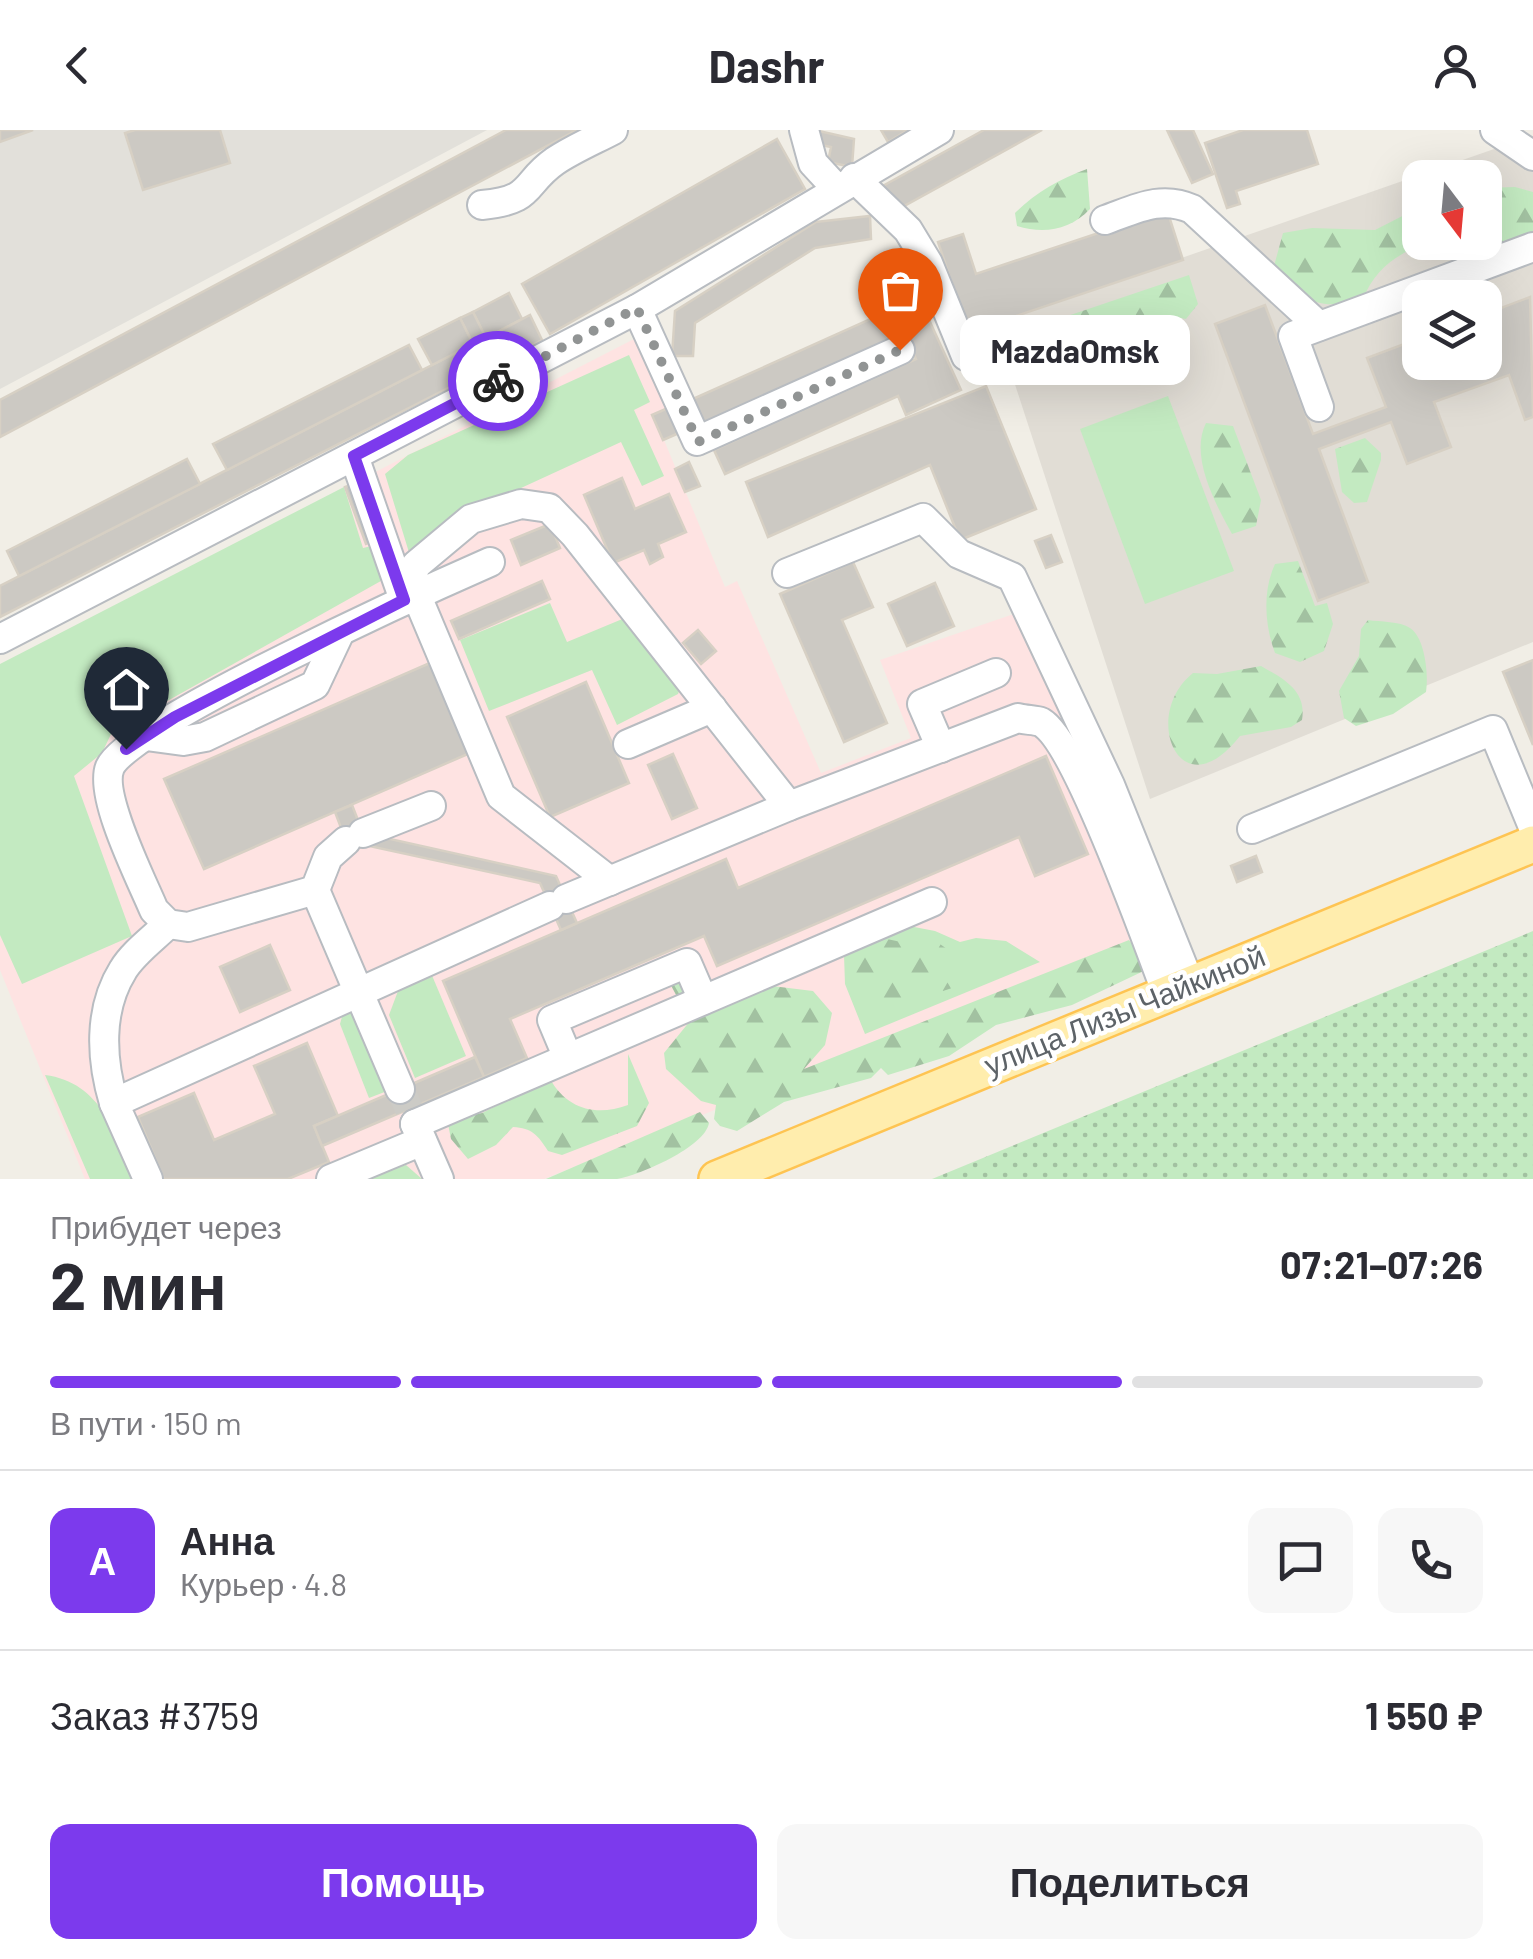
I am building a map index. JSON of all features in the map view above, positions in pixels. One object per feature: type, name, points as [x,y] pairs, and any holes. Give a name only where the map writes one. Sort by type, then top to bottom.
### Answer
[{"type":"main road","name":"улица Лизы Чайкиной","points":[[717,1179],[1533,844]]},
{"type":"street","points":[[482,206],[503,203],[528,192],[552,163],[613,130]]},
{"type":"street","points":[[804,130],[813,163],[908,230],[928,262],[966,356]]},
{"type":"street","points":[[0,639],[637,308],[939,130]]},
{"type":"street","points":[[1496,130],[1533,156]]},
{"type":"street","points":[[1105,220],[1160,201],[1172,200],[1192,209],[1319,326]]},
{"type":"street","points":[[1319,407],[1293,336],[1533,246]]},
{"type":"street","points":[[637,308],[698,442],[900,350]]},
{"type":"street","points":[[354,456],[410,597],[501,796],[610,881]]},
{"type":"street","points":[[410,597],[416,564],[470,519],[522,504],[549,508],[576,535],[789,806]]},
{"type":"street","points":[[787,573],[923,518],[959,554],[1012,577],[1110,785],[1178,989]]},
{"type":"street","points":[[315,890],[188,927],[168,924],[154,910],[108,795],[110,768],[146,736],[340,632],[490,562]]},
{"type":"street","points":[[940,748],[922,704],[996,673]]},
{"type":"street","points":[[628,744],[712,708]]},
{"type":"street","points":[[114,1103],[558,903],[789,806],[1018,718],[1042,722],[1062,747],[1178,989]]},
{"type":"street","points":[[1252,829],[1494,730],[1533,827]]},
{"type":"street","points":[[431,806],[355,836],[328,857],[315,890],[439,1179]]},
{"type":"street","points":[[331,1179],[412,1115],[568,1058],[932,902]]},
{"type":"street","points":[[148,1179],[114,1103],[103,1066],[106,1016],[123,969],[168,924]]},
{"type":"street","points":[[568,1058],[552,1020],[687,963],[703,1000]]},
{"type":"shaded area","points":[[0,130],[487,130],[0,389]]},
{"type":"shaded area","points":[[1497,148],[1533,167],[1533,642],[1150,799],[995,323],[1402,181],[1402,260],[1502,260],[1502,160],[1463,160]]},
{"type":"shaded area","points":[[636,338],[679,433],[664,440],[725,587],[737,581],[821,773],[911,738],[880,660],[1022,611],[1157,931],[544,1179],[85,1179],[0,970],[0,665]]},
{"type":"green space","points":[[1087,169],[1090,209],[1082,216],[1055,229],[1017,226],[1015,213],[1031,199]]},
{"type":"green space","points":[[1502,187],[1533,192],[1533,236],[1502,247]]},
{"type":"green space","points":[[1402,216],[1402,254],[1374,279],[1363,299],[1335,304],[1312,300],[1293,288],[1274,266],[1283,233],[1312,228],[1375,230]]},
{"type":"green space","points":[[1189,275],[1198,304],[1186,319],[1164,315],[1074,378],[1030,379],[1020,371],[1015,358],[1017,333]]},
{"type":"green space","points":[[629,355],[650,402],[634,410],[664,476],[642,486],[621,442],[449,521],[411,559],[385,474],[408,455]]},
{"type":"green space","points":[[1168,396],[1234,571],[1145,604],[1080,429]]},
{"type":"green space","points":[[1206,423],[1233,426],[1261,500],[1256,526],[1232,534],[1219,509],[1203,465],[1202,436]]},
{"type":"green space","points":[[1365,438],[1381,453],[1381,460],[1367,502],[1354,503],[1342,492],[1335,449]]},
{"type":"green space","points":[[344,487],[363,548],[380,544],[388,577],[112,732],[102,753],[74,776],[132,936],[22,984],[0,935],[0,664]]},
{"type":"green space","points":[[1298,561],[1315,606],[1327,603],[1333,624],[1324,651],[1300,662],[1275,653],[1266,609],[1275,564]]},
{"type":"green space","points":[[550,603],[567,642],[632,615],[682,684],[678,694],[617,725],[592,670],[489,711],[460,640]]},
{"type":"green space","points":[[1368,620],[1401,624],[1415,633],[1425,657],[1426,692],[1393,714],[1356,726],[1344,718],[1339,691],[1359,656],[1361,629]]},
{"type":"green space","points":[[1261,666],[1297,694],[1302,720],[1291,727],[1240,736],[1219,757],[1200,765],[1185,761],[1174,749],[1169,732],[1170,711],[1177,691],[1193,673],[1217,674]]},
{"type":"green space","points":[[909,926],[935,931],[960,942],[976,938],[1006,941],[1040,962],[865,1034],[845,984],[844,955]]},
{"type":"green space","points":[[1533,931],[1533,1179],[932,1179]]},
{"type":"green space","points":[[921,935],[945,947],[958,960],[967,983],[943,991],[927,974],[927,997],[923,1002],[897,1005],[857,996],[852,965],[856,955],[887,939],[901,942],[903,951],[909,953]]},
{"type":"green space","points":[[1129,940],[1150,968],[1072,1005],[996,1025],[949,1056],[888,1075],[881,1068],[871,1078],[784,1102],[737,1131],[720,1126],[714,1119],[716,1105],[701,1101],[666,1069],[664,1053],[690,1021],[667,978],[705,973],[719,993],[764,985],[813,991],[832,1013],[825,1045],[804,1069]]},
{"type":"green space","points":[[428,966],[466,1056],[415,1078],[389,1015],[398,991]]},
{"type":"green space","points":[[353,1008],[395,1088],[369,1098],[340,1024],[343,1013]]},
{"type":"green space","points":[[628,1054],[649,1103],[637,1126],[562,1155],[548,1151],[534,1133],[520,1128],[513,1127],[496,1145],[468,1159],[451,1139],[447,1119],[482,1113],[550,1079],[565,1097],[583,1108],[605,1110],[628,1105]]},
{"type":"green space","points":[[45,1075],[80,1088],[93,1099],[114,1129],[138,1179],[90,1179]]},
{"type":"green space","points":[[700,1112],[709,1123],[705,1132],[684,1150],[655,1166],[617,1179],[546,1179]]},
{"type":"green space","points":[[406,1165],[422,1179],[354,1179]]},
{"type":"building","points":[[0,130],[33,130],[0,142]]},
{"type":"building","points":[[220,130],[230,163],[143,190],[125,133]]},
{"type":"building","points":[[506,130],[577,130],[0,437],[0,400]]},
{"type":"building","points":[[881,130],[908,130],[888,142]]},
{"type":"building","points":[[984,130],[1042,130],[895,211],[881,187]]},
{"type":"building","points":[[1167,130],[1193,130],[1213,174],[1192,183]]},
{"type":"building","points":[[1243,130],[1307,130],[1318,164],[1236,191],[1240,204],[1227,208],[1205,143]]},
{"type":"building","points":[[819,131],[854,139],[852,167],[828,162],[831,147],[816,144]]},
{"type":"building","points":[[777,139],[805,189],[550,334],[522,284]]},
{"type":"building","points":[[1167,210],[1183,260],[995,323],[1011,370],[984,379],[938,242],[963,234],[976,274]]},
{"type":"building","points":[[870,216],[871,239],[815,248],[695,323],[693,356],[672,356],[675,311],[816,222]]},
{"type":"building","points":[[905,267],[961,390],[906,415],[898,396],[725,474],[714,450],[916,359],[905,333],[704,424],[693,399],[893,309],[879,279]]},
{"type":"building","points":[[509,293],[522,319],[486,338],[473,312]]},
{"type":"building","points":[[1530,297],[1533,417],[1525,420],[1509,375],[1502,378],[1502,308]]},
{"type":"building","points":[[1265,305],[1313,434],[1386,407],[1367,358],[1402,345],[1402,380],[1495,380],[1434,402],[1451,447],[1407,464],[1391,422],[1319,449],[1368,582],[1318,601],[1215,324]]},
{"type":"building","points":[[473,312],[486,338],[530,315],[542,340],[0,617],[0,586],[473,344],[460,318]]},
{"type":"building","points":[[460,318],[473,344],[432,365],[418,339]]},
{"type":"building","points":[[409,345],[422,370],[227,470],[213,444]]},
{"type":"building","points":[[986,386],[1036,509],[960,540],[930,465],[768,537],[746,482]]},
{"type":"building","points":[[668,408],[679,433],[663,440],[652,415]]},
{"type":"building","points":[[187,459],[200,484],[19,576],[7,551]]},
{"type":"building","points":[[689,462],[700,486],[685,492],[675,469]]},
{"type":"building","points":[[622,478],[635,509],[669,494],[686,532],[658,544],[663,557],[650,564],[644,550],[613,563],[584,495]]},
{"type":"building","points":[[359,482],[379,539],[366,544],[345,487]]},
{"type":"building","points":[[550,524],[560,548],[521,565],[511,540]]},
{"type":"building","points":[[1051,535],[1062,562],[1046,568],[1035,541]]},
{"type":"building","points":[[853,562],[873,607],[842,620],[887,723],[844,742],[780,594]]},
{"type":"building","points":[[542,581],[550,599],[459,639],[451,621]]},
{"type":"building","points":[[935,583],[954,626],[907,646],[888,604]]},
{"type":"building","points":[[698,630],[716,651],[701,664],[683,643]]},
{"type":"building","points":[[1533,660],[1533,745],[1503,672]]},
{"type":"building","points":[[430,663],[470,753],[204,869],[164,779]]},
{"type":"building","points":[[586,682],[629,783],[550,817],[507,717]]},
{"type":"building","points":[[673,754],[697,808],[672,819],[648,765]]},
{"type":"building","points":[[1046,756],[1088,854],[1035,876],[1019,837],[717,966],[704,936],[510,1019],[527,1058],[484,1077],[443,981],[726,859],[738,888]]},
{"type":"building","points":[[352,805],[363,833],[556,876],[577,923],[561,930],[540,883],[346,841],[335,812]]},
{"type":"building","points":[[1256,856],[1262,872],[1237,882],[1231,866]]},
{"type":"building","points":[[270,945],[290,990],[240,1012],[220,967]]},
{"type":"building","points":[[307,1043],[338,1116],[314,1126],[329,1162],[288,1179],[164,1179],[138,1117],[194,1093],[214,1140],[275,1114],[254,1066]]},
{"type":"building","points":[[475,1057],[484,1077],[322,1146],[314,1126]]},
{"type":"tunnel","points":[[400,1089],[409,1109]]},
{"type":"way so far","points":[[498,381],[637,308],[698,442],[900,350]]},
{"type":"place","name":"MazdaOmsk","points":[[900,350]]},
{"type":"route","points":[[126,749],[175,717],[404,600],[354,456],[498,381]]}]
